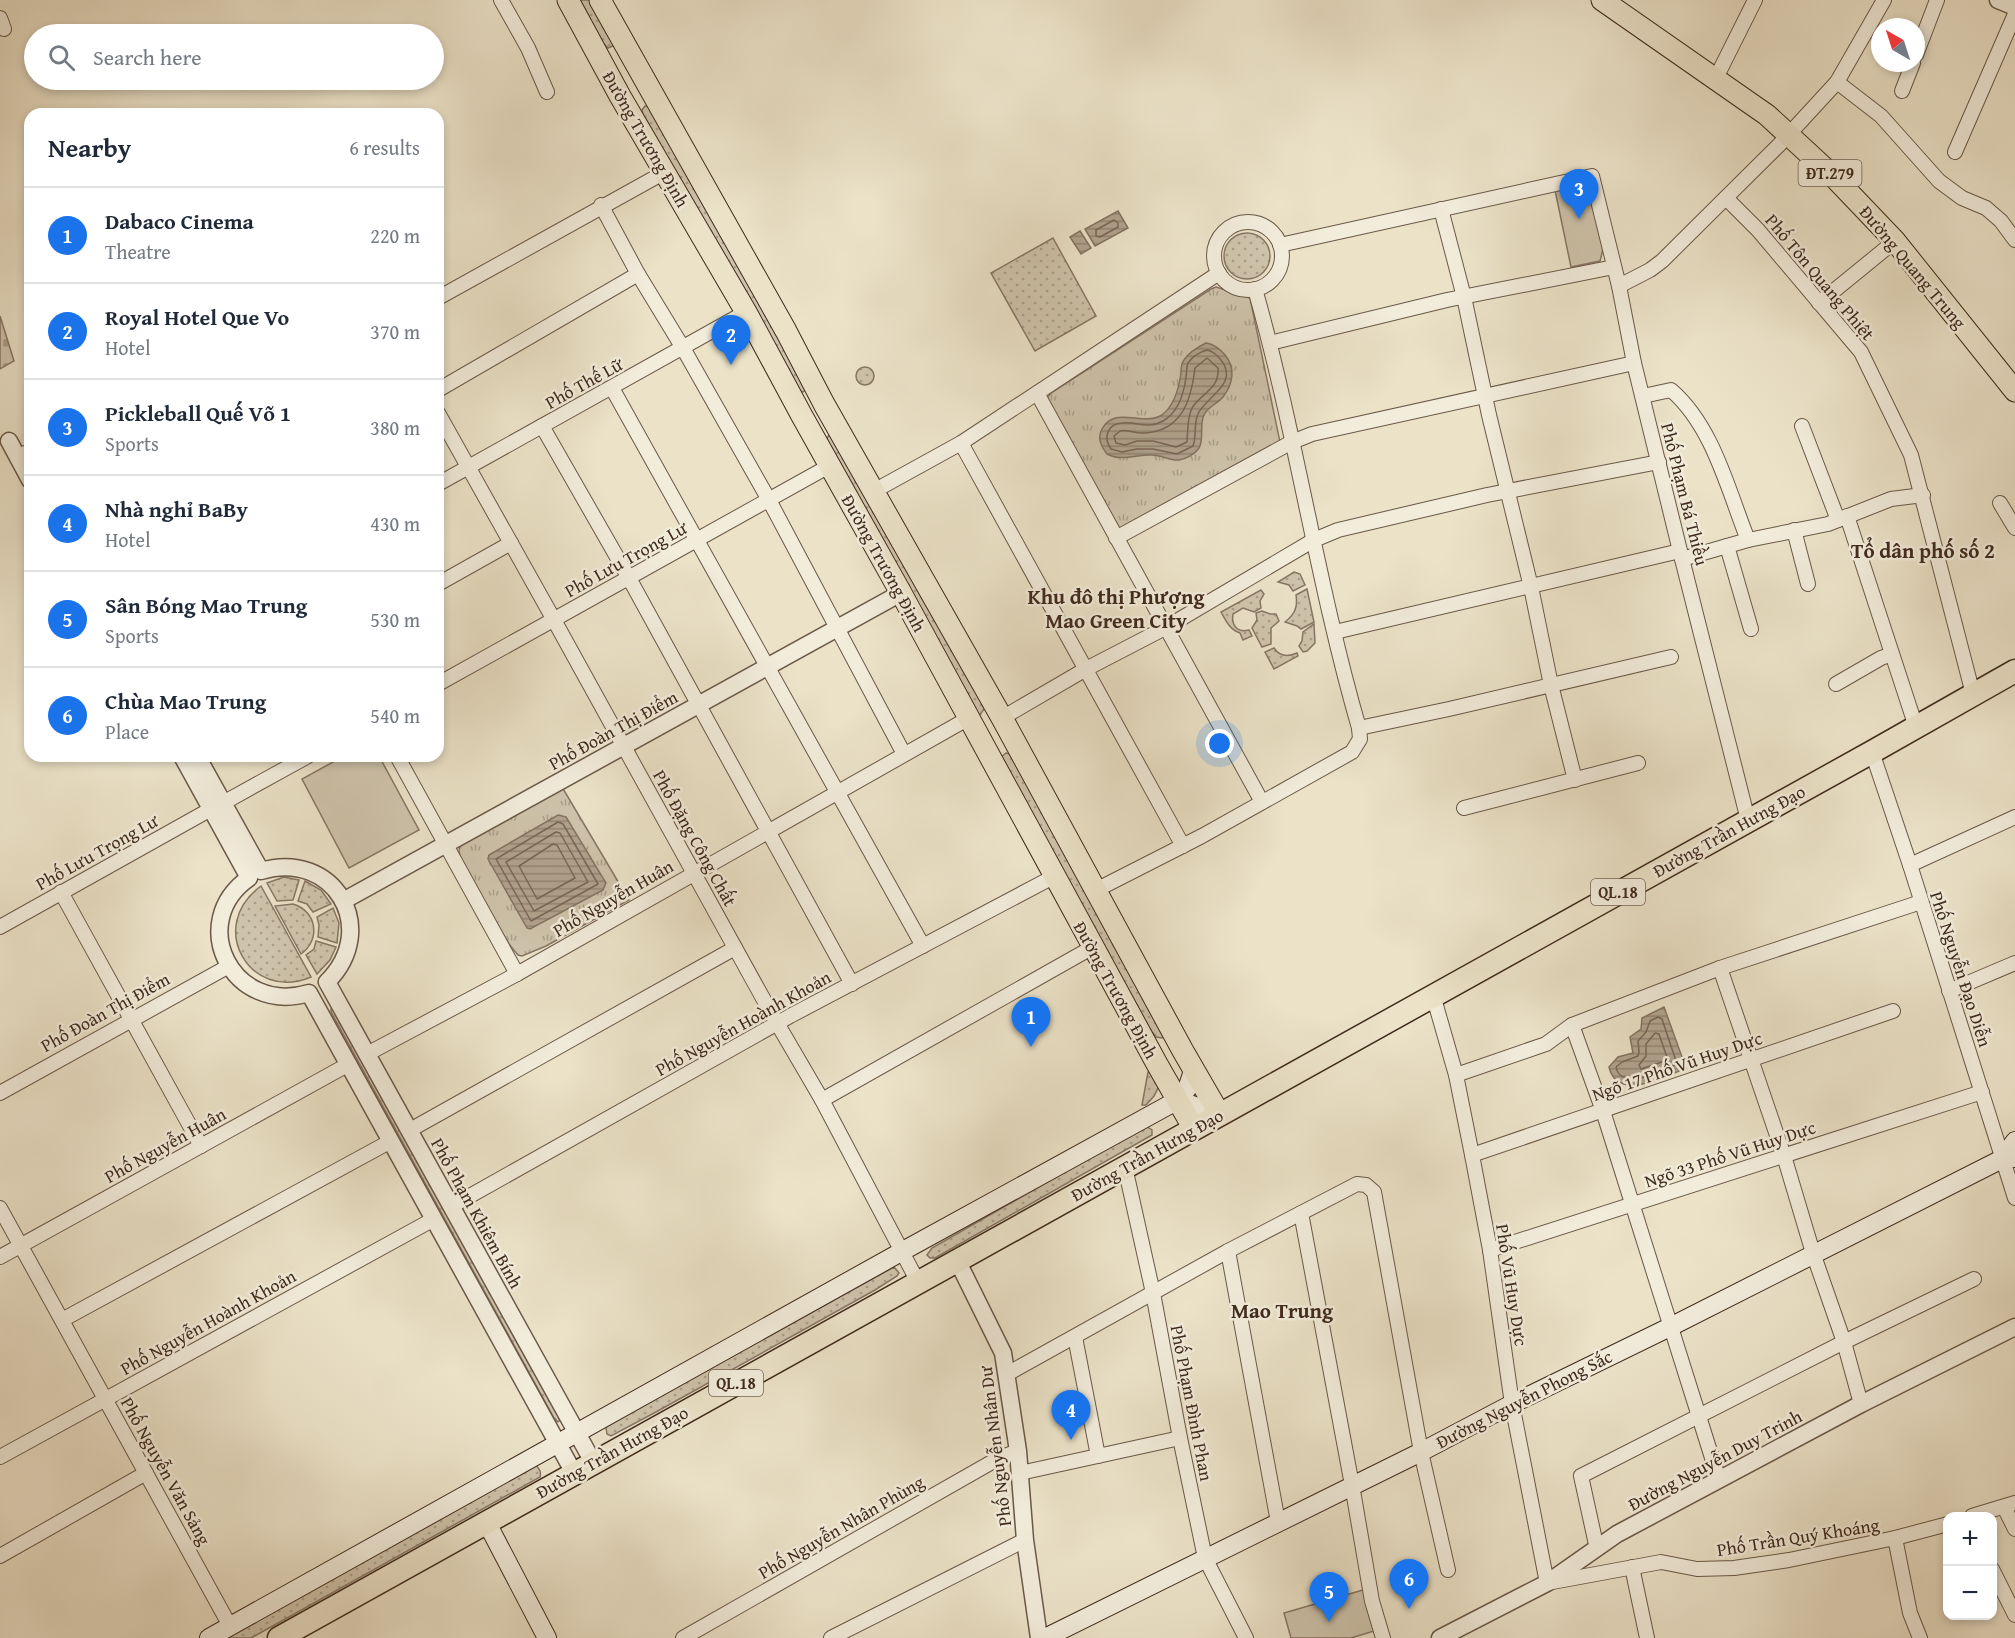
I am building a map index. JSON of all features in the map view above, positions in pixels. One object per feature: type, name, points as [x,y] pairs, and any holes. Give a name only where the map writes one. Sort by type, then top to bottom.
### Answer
[{"type":"highway","name":"Đường Trần Hưng Đạo","points":[[279,1638],[2015,671]]},
{"type":"main road","name":"Đường Trương Định","points":[[568,0],[620,96],[746,312],[902,593],[1194,1129]]},
{"type":"main road","name":"Đường Trương Định","points":[[600,0],[786,331],[824,404],[1002,718],[1220,1114]]},
{"type":"main road","name":"Đường Quang Trung","points":[[1608,2],[1767,115],[1843,186],[1895,241],[2014,388]]},
{"type":"main road","points":[[620,96],[645,82]]},
{"type":"main road","points":[[802,416],[824,404]]},
{"type":"main road","points":[[973,725],[1002,718]]},
{"type":"main road","points":[[1194,1068],[1190,1082],[1178,1101],[1220,1114]]},
{"type":"main road","name":"Đường Trần Hưng Đạo","points":[[209,1638],[901,1252],[1178,1101]]},
{"type":"main road","name":"Đường Nguyễn Phong Sắc","points":[[1045,1638],[1421,1452],[1813,1253],[2009,1158],[2015,1141]]},
{"type":"main road","points":[[487,1523],[547,1638]]},
{"type":"street","points":[[501,0],[528,48],[547,92]]},
{"type":"street","points":[[1715,80],[1755,0]]},
{"type":"street","points":[[1619,286],[1662,261],[1789,135],[1837,82],[1884,0]]},
{"type":"street","points":[[1925,31],[1937,0]]},
{"type":"street","points":[[1998,0],[2015,7]]},
{"type":"street","points":[[1955,152],[2015,14]]},
{"type":"street","points":[[1902,91],[1909,72]]},
{"type":"street","points":[[1837,82],[1881,116],[1939,181],[1962,198],[1986,208],[2014,235]]},
{"type":"street","points":[[444,295],[665,172]]},
{"type":"street","name":"Phố Phạm Bá Thiều","points":[[1441,209],[1592,176],[1619,286],[1634,363],[1748,820]]},
{"type":"street","name":"Phố Tôn Quang Phiệt","points":[[1726,198],[1758,230],[1861,352],[1911,455],[1973,694]]},
{"type":"street","points":[[602,205],[638,274],[683,348],[769,500],[904,754]]},
{"type":"street","points":[[1281,246],[1441,209],[1464,297],[1485,397],[1531,587],[1551,685],[1575,780]]},
{"type":"street","points":[[1247,222],[1260,224],[1271,231],[1281,246],[1281,261],[1276,275],[1265,285],[1255,289],[1235,287],[1226,281],[1219,273],[1215,261],[1215,248],[1221,236],[1234,225],[1247,222]]},
{"type":"street","points":[[1819,303],[1895,241]]},
{"type":"street","points":[[1270,343],[1464,297],[1614,267]]},
{"type":"street","points":[[874,491],[961,443],[1219,273]]},
{"type":"street","points":[[444,387],[638,274]]},
{"type":"street","points":[[1096,890],[1183,846],[1352,752],[1360,739],[1270,343],[1255,289]]},
{"type":"street","name":"Phố Thế Lữ","points":[[444,481],[746,312]]},
{"type":"street","points":[[1116,538],[1292,442],[1311,434],[1634,363]]},
{"type":"street","points":[[612,388],[923,946]]},
{"type":"street","points":[[1643,396],[1671,390],[1684,401],[1714,452],[1748,540]]},
{"type":"street","points":[[1036,393],[1262,802]]},
{"type":"street","name":"Phố Đặng Công Chất","points":[[444,424],[777,1024],[822,1100],[918,1282]]},
{"type":"street","points":[[542,426],[629,578],[852,984]]},
{"type":"street","points":[[1802,426],[1843,518],[1916,727]]},
{"type":"street","points":[[9,441],[24,469]]},
{"type":"street","points":[[961,443],[1183,846]]},
{"type":"street","points":[[1002,718],[1086,669],[1165,628],[1314,540],[1338,530],[1508,491],[1659,462]]},
{"type":"street","name":"Phố Lưu Trọng Lư","points":[[444,681],[831,465]]},
{"type":"street","points":[[1335,632],[1531,587],[1794,531],[1843,518],[1891,499],[1923,495]]},
{"type":"street","points":[[2000,503],[2015,528]]},
{"type":"street","points":[[1794,531],[1808,584]]},
{"type":"street","points":[[444,581],[511,543]]},
{"type":"street","points":[[1727,546],[1751,629]]},
{"type":"street","name":"Phố Đoàn Thị Điểm","points":[[343,901],[902,593]]},
{"type":"street","points":[[1836,684],[1892,654]]},
{"type":"street","points":[[1359,728],[1671,657]]},
{"type":"street","name":"Phố Nguyễn Huân","points":[[367,1054],[517,974],[904,754],[973,725]]},
{"type":"street","name":"Phố Nguyễn Đạo Diễn","points":[[1872,752],[1982,1092],[2009,1158],[2015,1198]]},
{"type":"street","points":[[186,762],[217,806],[255,874]]},
{"type":"street","points":[[199,762],[217,806]]},
{"type":"street","name":"Phố Lưu Trọng Lư","points":[[0,927],[297,762]]},
{"type":"street","points":[[400,762],[517,974]]},
{"type":"street","points":[[1464,808],[1638,763]]},
{"type":"street","points":[[1910,865],[2015,817]]},
{"type":"street","points":[[343,901],[328,882],[301,868],[281,866],[255,874],[232,894],[221,920],[222,948],[229,966],[242,981],[259,992],[289,997],[309,993],[557,1443],[584,1468]]},
{"type":"street","name":"Phố Nguyễn Hoành Khoản","points":[[452,1206],[777,1024],[1055,876]]},
{"type":"street","points":[[61,892],[201,1146]]},
{"type":"street","name":"Phố Phạm Khiêm Bính","points":[[343,901],[351,927],[349,947],[341,966],[327,982],[577,1433],[584,1468]]},
{"type":"street","points":[[1456,1076],[1546,1044],[1572,1025],[1720,968],[1921,902]]},
{"type":"street","points":[[822,1100],[1093,947]]},
{"type":"street","points":[[410,1130],[735,948]]},
{"type":"street","points":[[1949,991],[2015,963]]},
{"type":"street","name":"Phố Đoàn Thị Điểm","points":[[0,1093],[229,966]]},
{"type":"street","points":[[1720,968],[1784,1156],[1813,1253],[1844,1342],[1861,1404]]},
{"type":"street","name":"Phố Vũ Huy Dực","points":[[1433,995],[1456,1076],[1472,1155],[1490,1250],[1512,1404],[1547,1583]]},
{"type":"street","name":"Ngõ 17 Phố Vũ Huy Dực","points":[[1472,1155],[1893,1011]]},
{"type":"street","points":[[1572,1025],[1603,1111],[1719,1480]]},
{"type":"street","name":"Phố Nguyễn Huân","points":[[0,1257],[349,1065]]},
{"type":"street","name":"Ngõ 33 Phố Vũ Huy Dực","points":[[1490,1250],[1982,1092]]},
{"type":"street","points":[[62,1320],[390,1141]]},
{"type":"street","name":"Phố Phạm Đình Phan","points":[[1125,1167],[1153,1293],[1205,1558],[1244,1635]]},
{"type":"street","points":[[1007,1374],[1228,1251],[1357,1184],[1366,1185],[1374,1192],[1421,1452],[1448,1570]]},
{"type":"street","name":"Phố Nguyễn Văn Sảng","points":[[0,1208],[230,1626]]},
{"type":"street","points":[[1301,1213],[1353,1485],[1372,1601],[1383,1638]]},
{"type":"street","name":"Phố Nguyễn Hoành Khoản","points":[[0,1457],[434,1219]]},
{"type":"street","points":[[1228,1251],[1278,1522]]},
{"type":"street","name":"Phố Nguyễn Nhân Dư","points":[[957,1260],[1000,1344],[1007,1374],[1018,1451],[1025,1540],[1039,1638]]},
{"type":"street","points":[[1597,1549],[1581,1476],[1844,1342],[1974,1279]]},
{"type":"street","name":"Đường Nguyễn Duy Trinh","points":[[1444,1637],[1547,1583],[1617,1534],[1861,1404],[2015,1327]]},
{"type":"street","points":[[1075,1337],[1098,1456]]},
{"type":"street","points":[[1020,1473],[1180,1438]]},
{"type":"street","name":"Phố Nguyễn Nhân Phùng","points":[[683,1638],[999,1458],[1018,1451]]},
{"type":"street","points":[[0,1556],[146,1473]]},
{"type":"street","points":[[1985,1512],[2009,1505],[2015,1530]]},
{"type":"street","name":"Phố Trần Quý Khoáng","points":[[1547,1583],[1662,1562],[1697,1569],[1734,1568],[1789,1560],[1895,1539],[1943,1525]]},
{"type":"street","points":[[1895,1539],[1910,1613],[1920,1638]]},
{"type":"street","points":[[831,1638],[1025,1540]]},
{"type":"street","points":[[1632,1567],[1647,1638]]},
{"type":"street","points":[[1997,1579],[2015,1615]]},
{"type":"street","points":[[1228,1638],[1244,1635]]},
{"type":"green space","points":[[580,0],[593,0],[615,45],[608,48],[603,43]]},
{"type":"green space","points":[[648,106],[806,385],[803,392],[798,391],[792,381],[643,114],[642,110]]},
{"type":"green space","points":[[1581,183],[1589,188],[1603,249],[1600,261],[1571,267],[1555,190]]},
{"type":"green space","points":[[1252,233],[1264,239],[1269,247],[1269,265],[1264,273],[1256,278],[1242,279],[1234,276],[1227,269],[1224,251],[1227,243],[1234,236]]},
{"type":"green space","points":[[1053,238],[1096,316],[1035,351],[991,273]]},
{"type":"green space","points":[[1216,287],[1250,298],[1280,442],[1120,529],[1115,526],[1047,398],[1051,393]]},
{"type":"green space","points":[[0,316],[14,361],[0,369]]},
{"type":"green space","points":[[865,367],[871,370],[874,376],[871,382],[865,385],[859,382],[856,376],[859,370]]},
{"type":"green space","points":[[829,435],[832,435],[982,703],[984,709],[980,715],[976,714],[826,440]]},
{"type":"green space","points":[[1294,572],[1300,574],[1305,585],[1293,591],[1289,585],[1278,582]]},
{"type":"green space","points":[[1307,589],[1314,622],[1301,629],[1285,622],[1295,610],[1296,595]]},
{"type":"green space","points":[[1261,590],[1264,594],[1260,601],[1261,608],[1254,612],[1243,608],[1233,614],[1236,627],[1245,631],[1249,630],[1252,636],[1243,640],[1240,633],[1231,627],[1221,612]]},
{"type":"green space","points":[[1262,611],[1276,614],[1279,621],[1271,628],[1271,644],[1262,647],[1252,628],[1257,620],[1256,613]]},
{"type":"green space","points":[[1314,624],[1315,643],[1303,652],[1299,646],[1303,632]]},
{"type":"green space","points":[[1274,648],[1282,655],[1297,653],[1298,656],[1274,669],[1265,652]]},
{"type":"green space","points":[[1006,753],[1010,754],[1164,1035],[1162,1038],[1156,1037],[1150,1029],[1000,758]]},
{"type":"green space","points":[[333,762],[382,762],[419,830],[349,868],[302,779]]},
{"type":"green space","points":[[562,787],[629,900],[546,946],[522,956],[518,955],[509,944],[461,863],[459,850],[461,845]]},
{"type":"green space","points":[[284,877],[299,880],[293,900],[277,901],[267,883]]},
{"type":"green space","points":[[305,881],[321,890],[331,904],[313,912],[307,904],[298,901]]},
{"type":"green space","points":[[261,886],[311,977],[289,982],[270,980],[254,970],[243,957],[236,940],[237,921],[245,903]]},
{"type":"green space","points":[[293,904],[307,913],[314,926],[312,941],[301,954],[275,906]]},
{"type":"green space","points":[[333,908],[339,923],[337,943],[318,937],[317,917]]},
{"type":"green space","points":[[316,941],[336,947],[330,960],[317,974],[306,955],[314,949]]},
{"type":"green space","points":[[334,1007],[560,1420],[558,1422],[331,1012]]},
{"type":"green space","points":[[1154,1070],[1160,1084],[1154,1096],[1146,1105],[1142,1105],[1148,1072]]},
{"type":"green space","points":[[1146,1126],[1152,1130],[1152,1135],[935,1258],[927,1255],[932,1248]]},
{"type":"green space","points":[[894,1267],[899,1273],[897,1276],[875,1290],[656,1412],[611,1436],[607,1434],[608,1425]]},
{"type":"green space","points":[[533,1463],[539,1469],[540,1477],[251,1638],[220,1638]]},
{"type":"green space","points":[[1363,1590],[1374,1631],[1351,1638],[1291,1638],[1284,1613]]},
{"type":"water","points":[[1118,211],[1128,228],[1095,246],[1085,229]]},
{"type":"water","points":[[1080,231],[1091,248],[1081,254],[1070,237]]},
{"type":"water","points":[[1206,343],[1216,347],[1225,355],[1231,365],[1232,376],[1223,397],[1203,417],[1201,444],[1197,450],[1185,459],[1179,460],[1156,455],[1124,458],[1107,454],[1101,445],[1100,436],[1108,422],[1114,418],[1146,419],[1162,415],[1176,396],[1181,366],[1186,357]]},
{"type":"water","points":[[558,815],[566,817],[606,883],[603,890],[530,929],[527,928],[488,859],[489,855]]},
{"type":"water","points":[[1664,1007],[1686,1068],[1643,1084],[1621,1083],[1614,1077],[1609,1067],[1618,1057],[1633,1053],[1630,1037],[1641,1029],[1642,1018]]},
{"type":"place","name":"Pickleball Quế Võ 1","points":[[1579,219]]},
{"type":"place","name":"Royal Hotel Que Vo","points":[[731,365]]},
{"type":"place","name":"Dabaco Cinema","points":[[1031,1047]]},
{"type":"place","name":"Nhà nghỉ BaBy","points":[[1071,1440]]},
{"type":"place","name":"Chùa Mao Trung","points":[[1409,1609]]},
{"type":"place","name":"Sân Bóng Mao Trung","points":[[1329,1622]]},
{"type":"district","name":"Tổ dân phố số 2","points":[[1923,550]]},
{"type":"district","name":"Khu đô thị Phượng Mao Green City","points":[[1116,608]]},
{"type":"district","name":"Mao Trung","points":[[1282,1310]]}]
